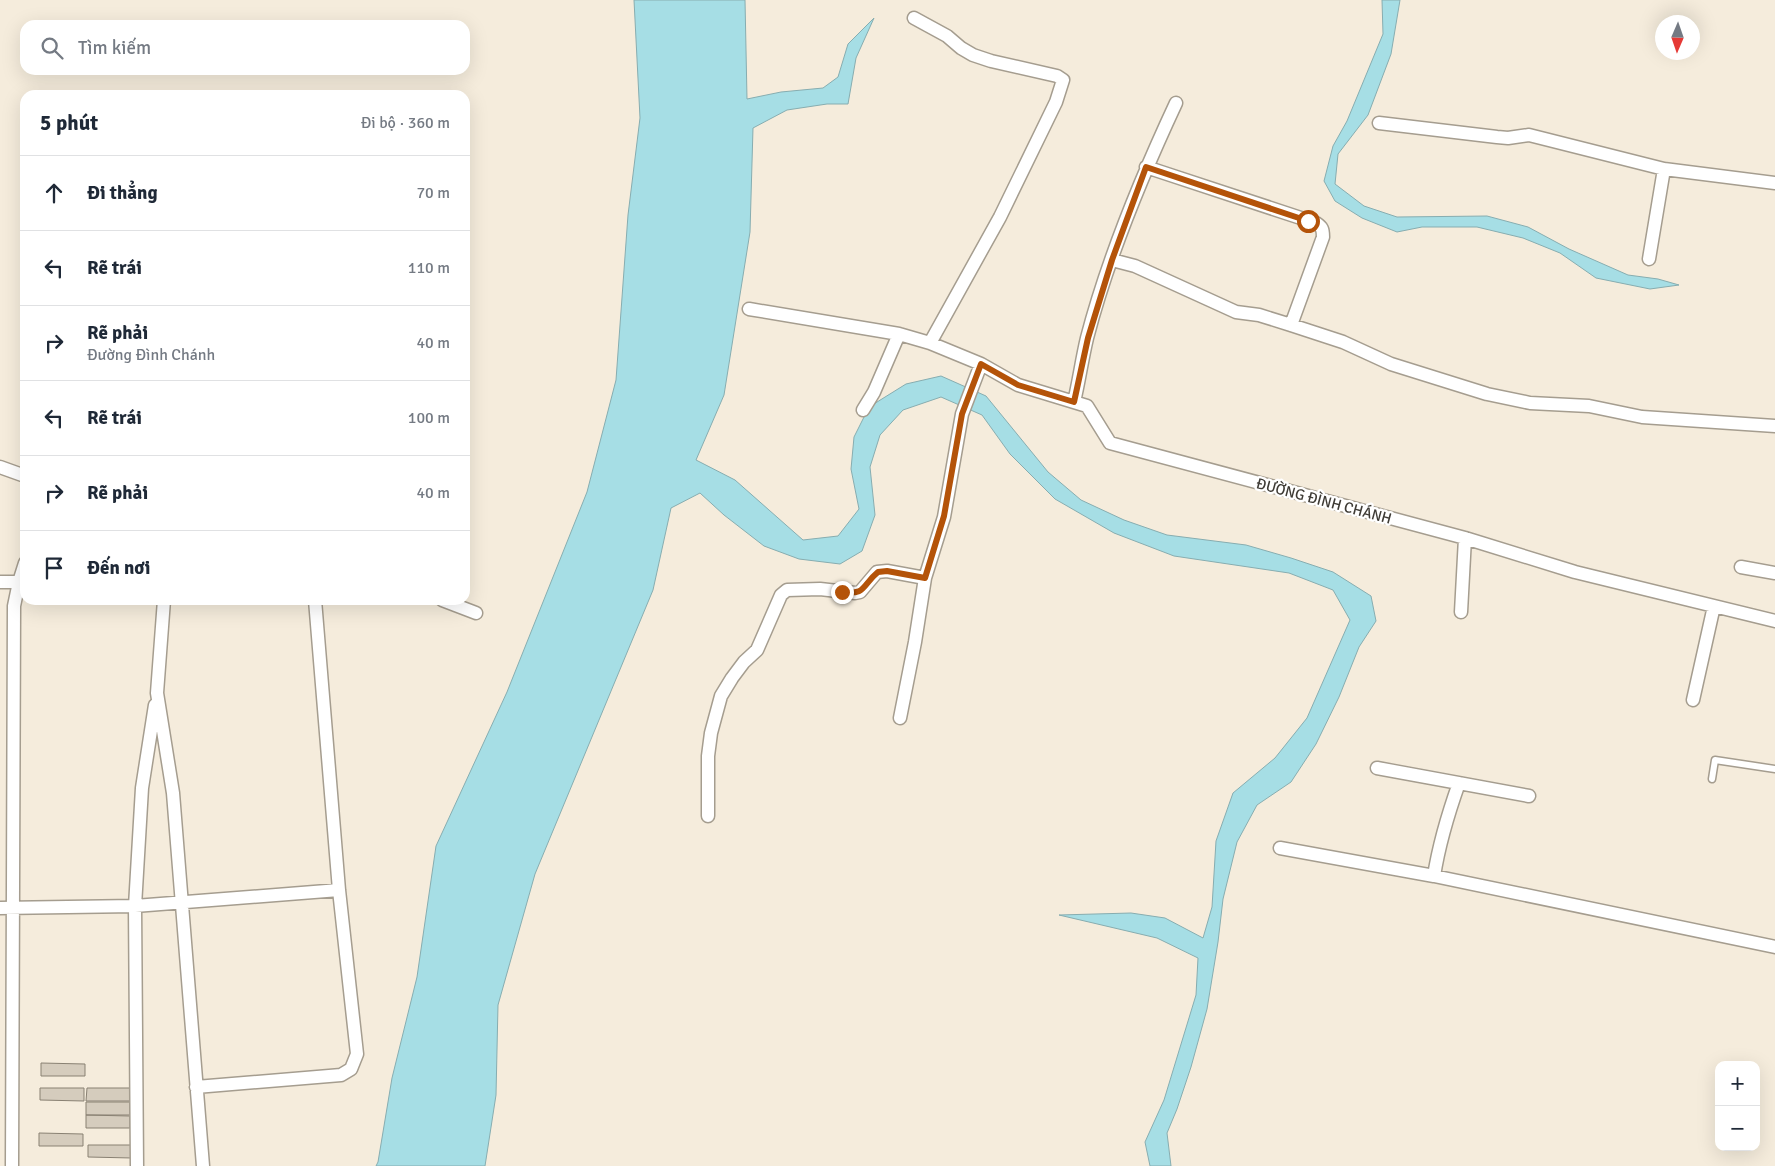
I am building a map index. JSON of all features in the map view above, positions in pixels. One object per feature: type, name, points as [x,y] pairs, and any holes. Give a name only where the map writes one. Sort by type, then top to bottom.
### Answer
[{"type":"street","points":[[914,18],[947,36],[973,55],[1057,76],[1063,80],[1056,102],[1000,217],[930,343]]},
{"type":"street","points":[[1074,402],[1088,338],[1112,260],[1146,167],[1176,103]]},
{"type":"street","points":[[1378,123],[1497,138],[1529,135],[1664,169],[1775,183]]},
{"type":"street","points":[[1146,167],[1316,223],[1321,227],[1323,237],[1291,325]]},
{"type":"street","points":[[1649,259],[1664,169]]},
{"type":"street","points":[[1112,260],[1135,266],[1236,312],[1259,315],[1291,325],[1343,342],[1391,364],[1487,394],[1530,403],[1589,406],[1642,417],[1775,426]]},
{"type":"street","name":"ĐƯỜNG ĐÌNH CHÁNH","points":[[749,309],[900,334],[930,343],[981,364],[1018,385],[1087,406],[1110,443],[1465,538],[1575,572],[1775,621]]},
{"type":"street","points":[[863,410],[874,392],[900,334]]},
{"type":"street","points":[[900,718],[925,578],[944,516],[964,408],[981,364]]},
{"type":"street","points":[[0,467],[20,474]]},
{"type":"street","points":[[1461,612],[1465,538]]},
{"type":"street","points":[[1741,567],[1775,573]]},
{"type":"street","points":[[708,816],[708,756],[711,733],[721,696],[744,662],[757,650],[781,595],[787,590],[812,589],[860,592],[878,572],[887,571],[925,578]]},
{"type":"street","points":[[12,1166],[6,908],[14,606],[20,577]]},
{"type":"street","points":[[0,582],[18,582]]},
{"type":"street","points":[[137,1166],[135,906],[142,788],[157,692],[164,605]]},
{"type":"street","points":[[196,1087],[341,1075],[351,1069],[357,1054],[339,890],[315,605]]},
{"type":"street","points":[[455,605],[476,613]]},
{"type":"street","points":[[1693,700],[1714,606]]},
{"type":"street","points":[[157,692],[173,793],[203,1166]]},
{"type":"street","points":[[1377,768],[1529,796]]},
{"type":"street","points":[[1434,876],[1438,849],[1448,812],[1459,783]]},
{"type":"street","points":[[1280,848],[1434,876],[1775,947]]},
{"type":"street","points":[[6,908],[135,906],[339,890]]},
{"type":"lane","points":[[1712,779],[1715,760],[1775,769]]},
{"type":"water","points":[[634,0],[745,0],[747,99],[781,92],[823,88],[838,77],[848,44],[874,18],[856,58],[848,104],[827,104],[787,110],[753,128],[750,232],[724,395],[696,460],[735,480],[803,540],[838,536],[859,509],[851,469],[854,437],[869,407],[906,384],[941,376],[986,396],[1048,472],[1081,500],[1124,520],[1167,535],[1246,545],[1291,558],[1333,572],[1371,596],[1376,621],[1359,647],[1339,697],[1316,744],[1291,782],[1257,805],[1237,842],[1223,899],[1207,1009],[1191,1067],[1167,1133],[1171,1166],[1150,1166],[1145,1142],[1164,1100],[1196,995],[1198,958],[1157,938],[1059,915],[1131,913],[1165,918],[1203,938],[1212,907],[1216,841],[1233,793],[1275,758],[1307,718],[1350,620],[1333,590],[1289,573],[1174,556],[1114,533],[1055,499],[1010,454],[982,415],[941,397],[903,410],[880,435],[870,467],[875,515],[862,551],[840,564],[799,559],[764,546],[724,515],[700,493],[671,508],[653,590],[535,874],[498,1005],[496,1095],[485,1166],[376,1166],[392,1078],[417,977],[436,846],[507,692],[587,492],[616,380],[628,215],[640,118]]},
{"type":"water","points":[[1382,0],[1400,0],[1391,54],[1368,115],[1338,154],[1335,184],[1364,206],[1397,217],[1487,216],[1528,227],[1569,249],[1628,275],[1658,279],[1679,285],[1650,289],[1596,278],[1560,253],[1523,238],[1477,227],[1422,227],[1397,232],[1362,218],[1335,201],[1324,181],[1333,146],[1347,121],[1383,34]]},
{"type":"building","points":[[41,1063],[85,1064],[85,1076],[41,1076]]},
{"type":"building","points":[[40,1088],[84,1088],[84,1101],[40,1100]]},
{"type":"building","points":[[87,1088],[130,1088],[130,1101],[86,1101]]},
{"type":"building","points":[[86,1102],[130,1102],[130,1115],[86,1115]]},
{"type":"building","points":[[86,1115],[130,1116],[130,1128],[86,1128]]},
{"type":"building","points":[[39,1133],[83,1134],[83,1146],[39,1146]]},
{"type":"building","points":[[88,1145],[132,1145],[132,1158],[88,1157]]},
{"type":"route","points":[[842,592],[860,592],[878,572],[887,571],[925,578],[944,516],[962,414],[981,364],[1018,385],[1074,402],[1088,338],[1112,260],[1146,167],[1308,221]]}]
